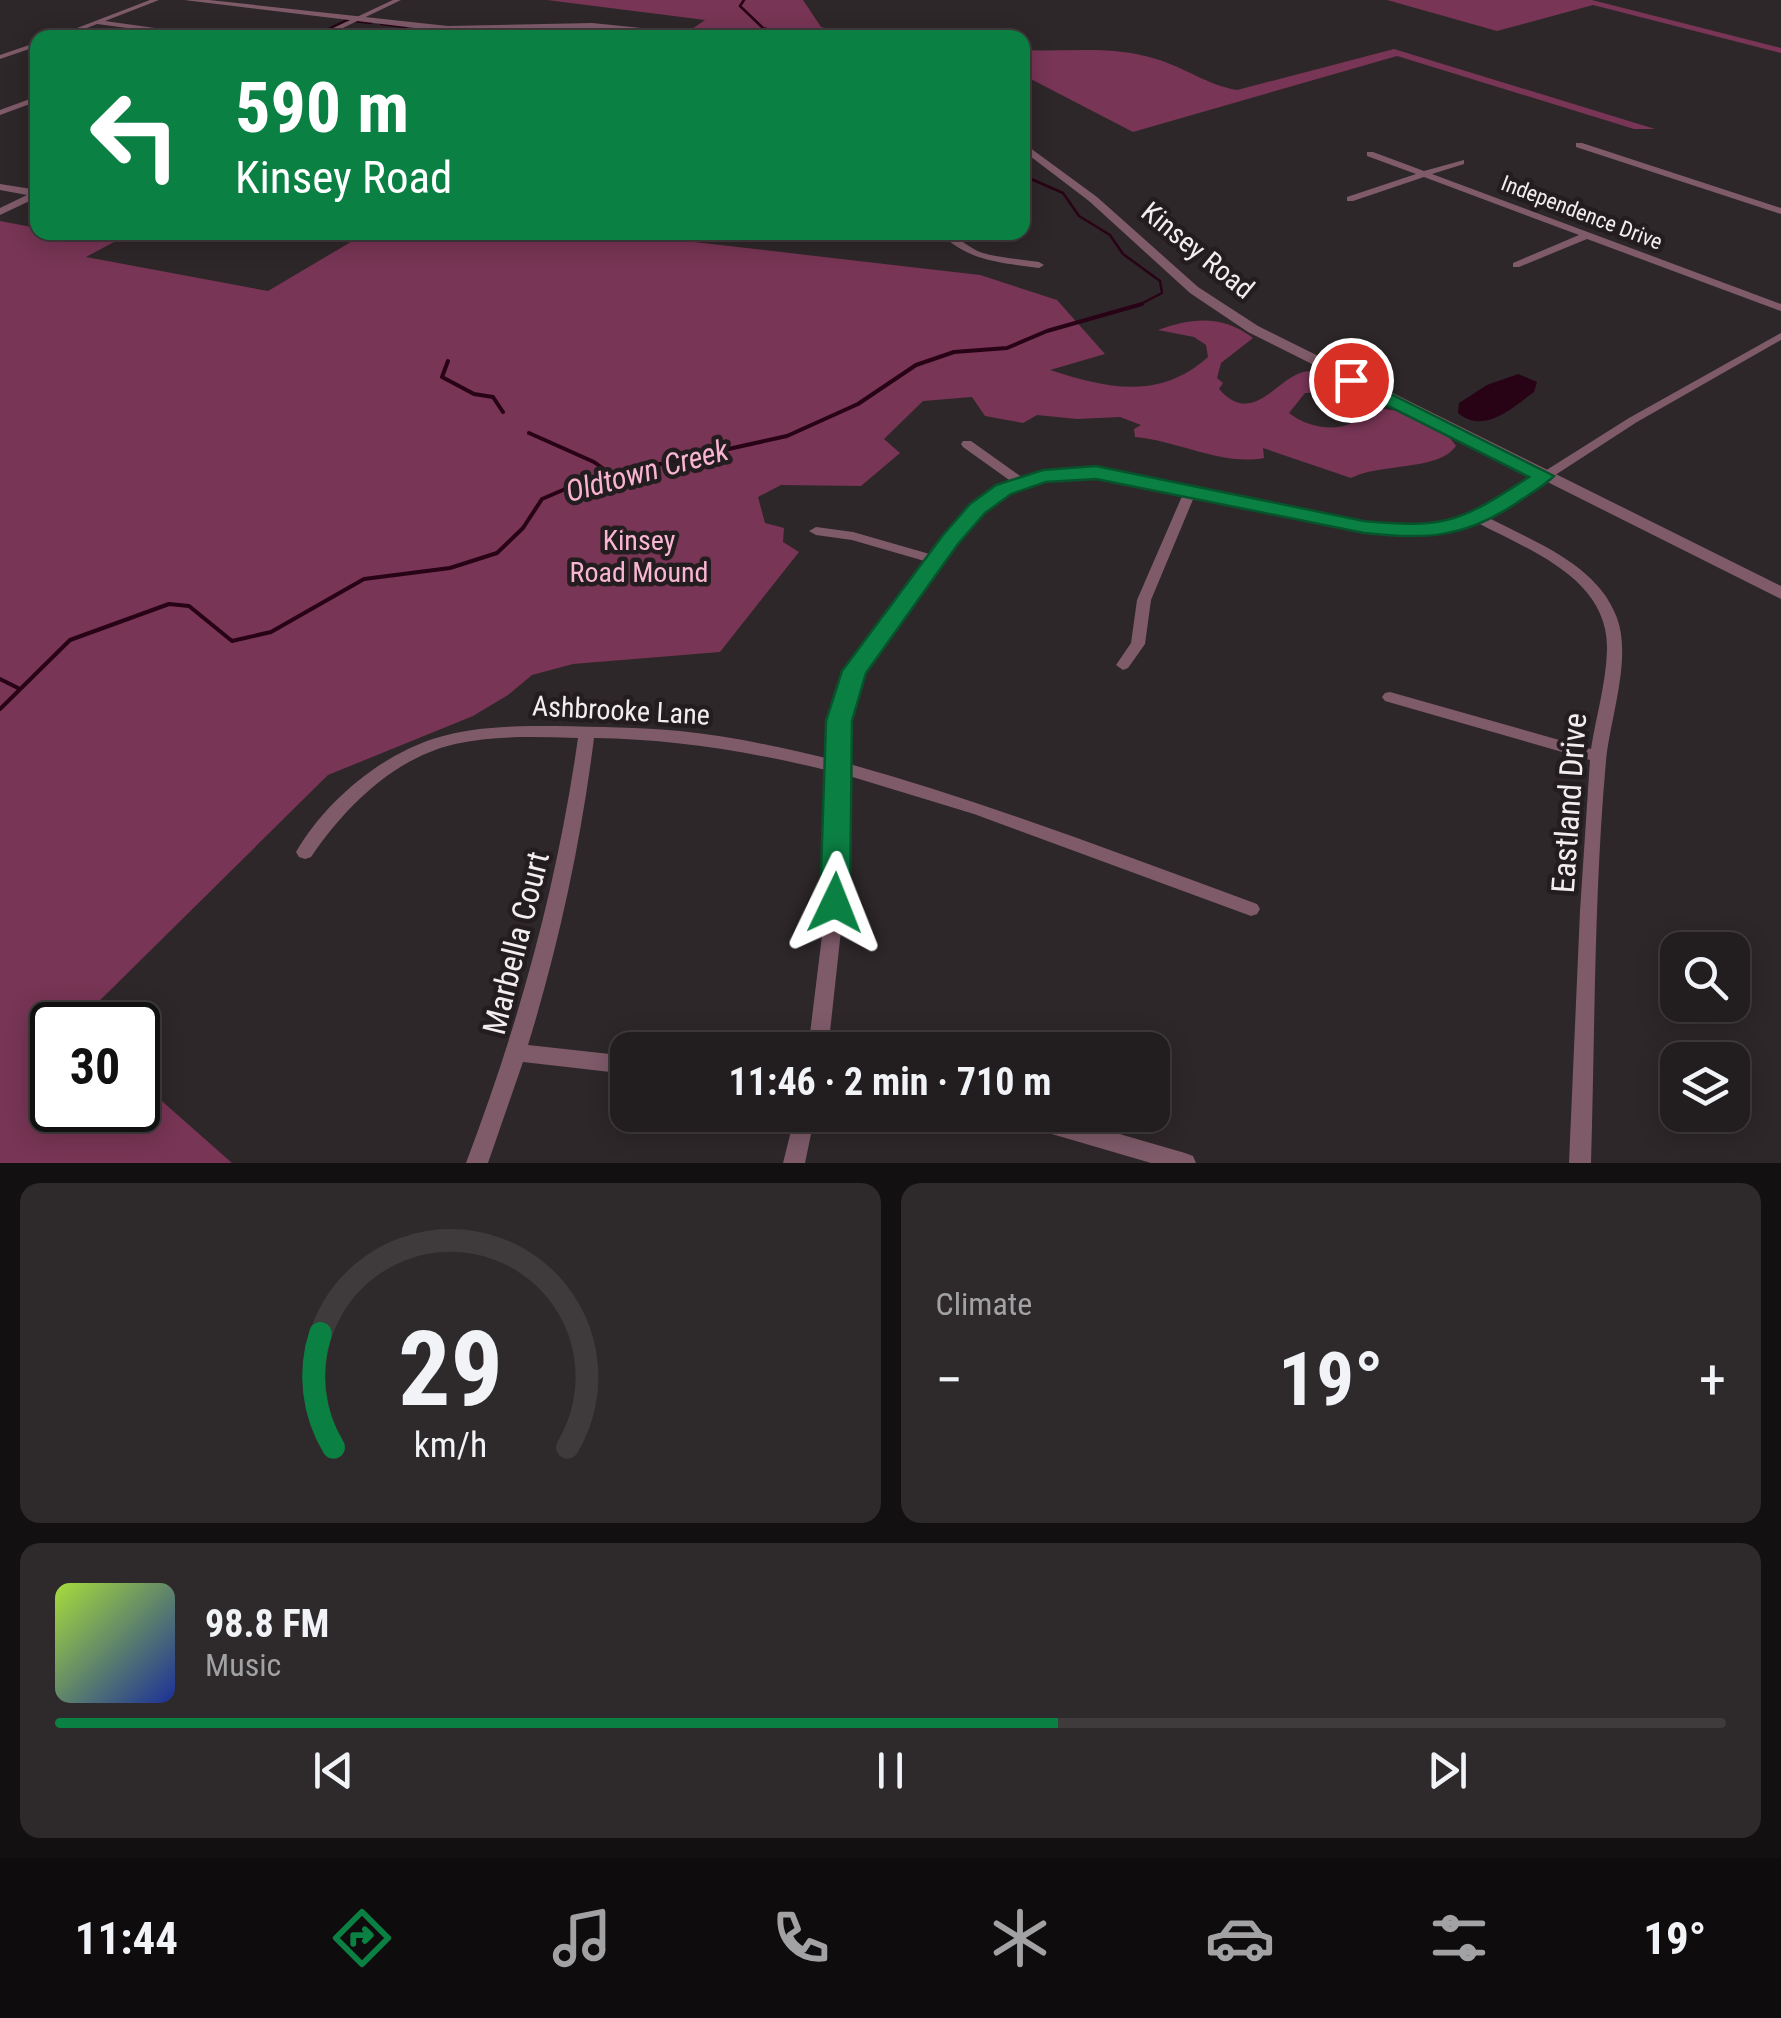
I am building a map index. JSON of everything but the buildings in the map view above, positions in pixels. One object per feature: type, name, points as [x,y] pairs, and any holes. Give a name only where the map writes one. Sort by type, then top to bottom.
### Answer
[{"type":"street","points":[[74,30],[156,0]]},
{"type":"street","points":[[188,0],[458,30]]},
{"type":"street","points":[[332,30],[398,0]]},
{"type":"street","points":[[94,22],[149,30]]},
{"type":"street","points":[[544,30],[592,26],[640,30]]},
{"type":"street","points":[[0,58],[30,47]]},
{"type":"street","points":[[0,113],[30,101]]},
{"type":"street","points":[[1579,145],[1781,211]]},
{"type":"street","name":"Kinsey Road","points":[[1030,151],[1093,198],[1178,276],[1220,308],[1304,356],[1781,593]]},
{"type":"street","name":"Independence Drive","points":[[1370,154],[1781,308]]},
{"type":"street","points":[[1350,199],[1461,162]]},
{"type":"street","points":[[0,187],[30,192]]},
{"type":"street","points":[[0,212],[30,197]]},
{"type":"street","points":[[1516,264],[1588,235]]},
{"type":"street","points":[[952,240],[980,255],[1040,265]]},
{"type":"street","points":[[820,1032],[835,903],[839,721],[854,671],[977,508],[1020,482],[1096,472],[1388,530],[1444,529],[1478,518],[1781,336]]},
{"type":"street","points":[[968,444],[1020,482]]},
{"type":"street","points":[[1123,665],[1138,644],[1144,600],[1190,492]]},
{"type":"street","name":"Eastland Drive","points":[[1478,518],[1572,572],[1589,586],[1608,614],[1614,639],[1598,757],[1580,1163]]},
{"type":"street","points":[[816,531],[854,536],[935,560]]},
{"type":"street","points":[[1390,697],[1598,757]]},
{"type":"street","name":"Ashbrooke Lane","points":[[306,852],[327,818],[368,780],[426,747],[493,732],[587,732],[702,739],[837,767],[938,797],[1250,909]]},
{"type":"street","name":"Marbella Court","points":[[477,1163],[519,1054],[553,936],[576,822],[587,732]]},
{"type":"street","points":[[519,1054],[610,1063]]},
{"type":"street","points":[[794,1163],[801,1132]]},
{"type":"street","points":[[1066,1132],[1125,1155],[1185,1163]]},
{"type":"green space","points":[[547,0],[803,0],[821,27],[834,30],[690,30],[705,20]]},
{"type":"green space","points":[[1387,0],[1592,0],[1781,48],[1781,53],[1593,5],[1497,31]]},
{"type":"green space","points":[[1394,49],[1655,129],[1634,129],[1397,56],[1133,132],[1030,79],[1030,50],[1140,55],[1237,90]]},
{"type":"green space","name":"Kinsey Road Mound","points":[[0,221],[30,227],[30,240],[114,242],[86,257],[268,291],[354,240],[677,240],[980,275],[1057,300],[1105,354],[1050,370],[1091,382],[1132,387],[1171,380],[1208,357],[1206,345],[1194,337],[1158,330],[1196,321],[1219,322],[1253,338],[1221,363],[1217,378],[1223,383],[1219,389],[1231,400],[1253,402],[1308,371],[1341,382],[1343,388],[1337,392],[1305,393],[1289,413],[1298,419],[1319,426],[1341,427],[1359,418],[1366,409],[1391,410],[1428,422],[1456,446],[1448,454],[1423,463],[1351,478],[1263,448],[1264,458],[1232,459],[1135,437],[1134,429],[1141,425],[1120,417],[1077,419],[1037,415],[1023,423],[985,416],[972,397],[923,401],[884,439],[900,453],[861,486],[781,485],[758,497],[765,523],[784,528],[783,542],[799,552],[720,652],[573,664],[532,675],[473,716],[328,775],[98,1002],[30,1002],[30,1132],[160,1132],[160,1099],[232,1163],[0,1163]]},
{"type":"shaded area","points":[[1518,374],[1537,382],[1534,392],[1498,417],[1478,421],[1458,413],[1459,403],[1487,385]]},
{"type":"waterway","name":"Oldtown Creek","points":[[744,0],[740,6],[769,30]]},
{"type":"waterway","points":[[326,30],[347,20],[371,23]]},
{"type":"waterway","points":[[381,24],[406,27]]},
{"type":"waterway","name":"Oldtown Creek","points":[[1030,179],[1063,193],[1079,216],[1110,235],[1123,254],[1160,281],[1162,293],[1139,305]]},
{"type":"waterway","name":"Oldtown Creek","points":[[612,475],[787,436],[858,404],[916,365],[954,352],[1007,348],[1047,331],[1139,305]]},
{"type":"waterway","points":[[448,361],[442,377],[474,394],[493,397],[503,412]]},
{"type":"waterway","points":[[529,433],[594,462],[612,475]]},
{"type":"waterway","name":"Oldtown Creek","points":[[0,709],[70,640],[169,604],[189,606],[232,641],[271,632],[364,579],[450,568],[497,553],[523,528],[542,499],[584,481],[612,475]]},
{"type":"waterway","points":[[0,679],[18,688]]},
{"type":"route","points":[[835,903],[839,721],[854,671],[950,540],[990,498],[1043,476],[1096,472],[1364,527],[1408,532],[1460,526],[1544,476],[1351,380]]}]
